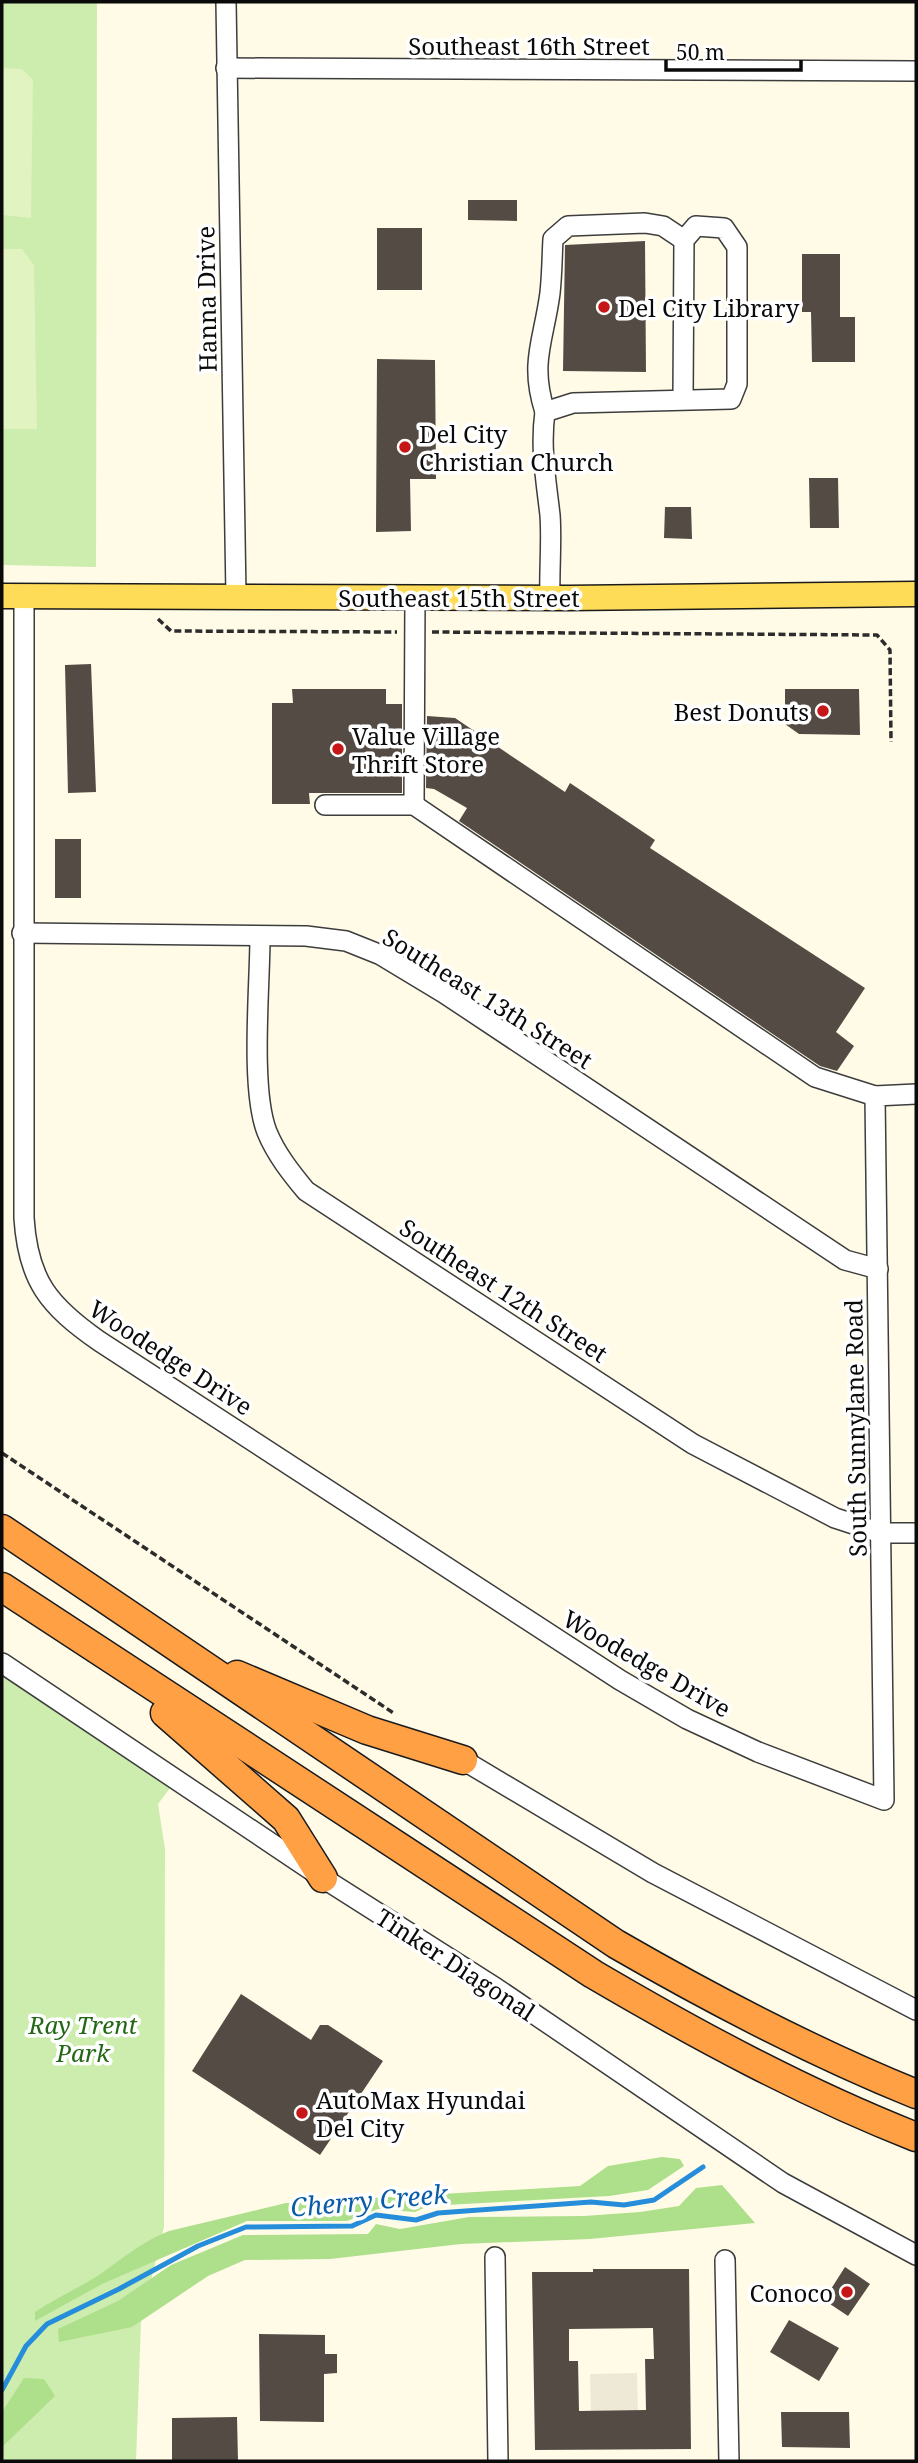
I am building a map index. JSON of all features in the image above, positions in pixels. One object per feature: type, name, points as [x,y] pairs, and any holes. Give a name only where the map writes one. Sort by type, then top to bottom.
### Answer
[{"type":"highway","points":[[2,1528],[616,1944],[706,1996],[833,2059],[916,2094]]},
{"type":"highway","points":[[2,1587],[593,1974],[693,2032],[916,2137]]},
{"type":"highway","points":[[78,1639],[280,1813],[323,1878]]},
{"type":"highway","points":[[180,1650],[367,1730],[463,1760]]},
{"type":"main road","name":"Southeast 15th Street","points":[[13,596],[550,598],[916,594]]},
{"type":"street","name":"Hanna Drive","points":[[226,2],[236,596]]},
{"type":"street","name":"Southeast 16th Street","points":[[226,68],[916,71]]},
{"type":"street","points":[[550,598],[550,516],[543,458],[545,411],[537,387],[538,347],[550,294],[553,239],[568,226],[645,223],[663,226],[684,240]]},
{"type":"street","points":[[545,411],[573,403],[731,399],[737,384],[737,247],[724,228],[696,226],[684,240],[683,399]]},
{"type":"street","name":"Woodedge Drive","points":[[13,596],[22,933],[26,1255],[45,1293],[66,1318],[620,1680],[687,1719],[758,1752],[884,1800]]},
{"type":"street","points":[[414,805],[415,597]]},
{"type":"street","points":[[325,805],[414,805],[815,1077],[875,1096],[916,1094]]},
{"type":"street","name":"Southeast 13th Street","points":[[22,933],[306,936],[346,941],[381,956],[444,993],[845,1260],[878,1269]]},
{"type":"street","name":"Southeast 12th Street","points":[[260,937],[258,1083],[267,1130],[285,1166],[306,1191],[693,1444],[835,1518],[881,1533],[916,1533]]},
{"type":"street","name":"South Sunnylane Road","points":[[875,1096],[884,1800]]},
{"type":"street","name":"Tinker Diagonal","points":[[2,1663],[323,1878],[496,1988],[783,2183],[916,2255]]},
{"type":"street","points":[[463,1760],[653,1873],[916,2010]]},
{"type":"street","points":[[495,2257],[498,2461]]},
{"type":"street","points":[[725,2260],[729,2461]]},
{"type":"path","points":[[147,619],[160,619],[171,631],[877,635],[890,650],[891,742]]},
{"type":"path","points":[[2,1453],[406,1721]]},
{"type":"green space","points":[[2,2],[97,2],[96,567],[2,565]]},
{"type":"green space","points":[[2,68],[22,69],[33,80],[31,218],[2,215]]},
{"type":"green space","points":[[2,249],[22,249],[34,265],[37,429],[2,429]]},
{"type":"green space","name":"Ray Trent Park","points":[[2,1675],[170,1788],[158,1804],[165,1849],[164,2227],[141,2322],[136,2461],[2,2461]]},
{"type":"green space","points":[[662,2157],[680,2159],[684,2166],[648,2190],[609,2196],[428,2206],[415,2212],[378,2209],[347,2221],[247,2221],[102,2284],[35,2321],[35,2312],[96,2277],[150,2240],[169,2231],[286,2203],[580,2186],[608,2166]]},
{"type":"green space","points":[[722,2185],[755,2223],[590,2239],[461,2244],[330,2259],[245,2260],[208,2276],[132,2327],[59,2342],[58,2329],[118,2301],[171,2265],[243,2235],[368,2234],[376,2224],[400,2229],[469,2217],[584,2216],[640,2212],[679,2206],[696,2188]]},
{"type":"green space","points":[[24,2378],[44,2379],[55,2396],[2,2447],[2,2412]]},
{"type":"shaded area","points":[[637,2373],[638,2411],[591,2412],[590,2374]]},
{"type":"building","points":[[468,200],[517,200],[517,221],[468,220]]},
{"type":"building","points":[[377,228],[422,228],[422,290],[377,290]]},
{"type":"building","name":"Del City Library","points":[[645,241],[646,372],[563,371],[565,245]]},
{"type":"building","points":[[802,254],[840,254],[840,317],[855,317],[855,362],[812,362],[811,312],[802,312]]},
{"type":"building","name":"Del City Christian Church","points":[[377,359],[435,360],[436,479],[410,479],[411,531],[376,532]]},
{"type":"building","points":[[809,478],[838,478],[839,528],[810,528]]},
{"type":"building","points":[[665,507],[691,507],[692,539],[664,538]]},
{"type":"building","points":[[91,664],[96,792],[68,793],[65,665]]},
{"type":"building","name":"Value Village Thrift Store","points":[[292,689],[386,689],[386,704],[402,704],[402,793],[309,793],[310,804],[272,804],[272,703],[293,703]]},
{"type":"building","points":[[785,689],[859,689],[860,735],[799,734],[785,724]]},
{"type":"building","points":[[427,716],[455,718],[565,792],[570,783],[655,840],[650,848],[865,988],[836,1032],[854,1046],[837,1071],[820,1066],[459,821],[467,808],[434,789],[426,788]]},
{"type":"building","points":[[55,839],[81,839],[81,898],[55,898]]},
{"type":"building","name":"AutoMax Hyundai Del City","points":[[241,1994],[311,2040],[320,2025],[328,2025],[383,2061],[320,2155],[192,2071]]},
{"type":"building","name":"Conoco","points":[[845,2267],[870,2284],[848,2316],[824,2300]]},
{"type":"building","points":[[593,2269],[689,2269],[691,2449],[535,2450],[532,2272],[593,2272]],"holes":[[[653,2328],[654,2359],[645,2359],[646,2410],[579,2411],[578,2361],[569,2361],[569,2329]]]},
{"type":"building","points":[[789,2320],[839,2348],[819,2381],[770,2352]]},
{"type":"building","points":[[259,2334],[325,2335],[325,2354],[337,2354],[337,2373],[324,2374],[324,2422],[260,2421]]},
{"type":"building","points":[[781,2412],[849,2412],[850,2448],[782,2447]]},
{"type":"building","points":[[237,2417],[238,2461],[172,2461],[172,2418]]},
{"type":"waterway","name":"Cherry Creek","points":[[2,2390],[26,2346],[47,2324],[198,2246],[246,2227],[352,2226],[376,2215],[416,2220],[438,2213],[591,2202],[624,2205],[654,2200],[703,2167]]},
{"type":"place","name":"Del City Library","points":[[604,307]]},
{"type":"place","name":"Del City Christian Church","points":[[405,447]]},
{"type":"place","name":"Best Donuts","points":[[823,711]]},
{"type":"place","name":"Value Village Thrift Store","points":[[338,749]]},
{"type":"place","name":"AutoMax Hyundai Del City","points":[[302,2113]]},
{"type":"place","name":"Conoco","points":[[847,2292]]}]
